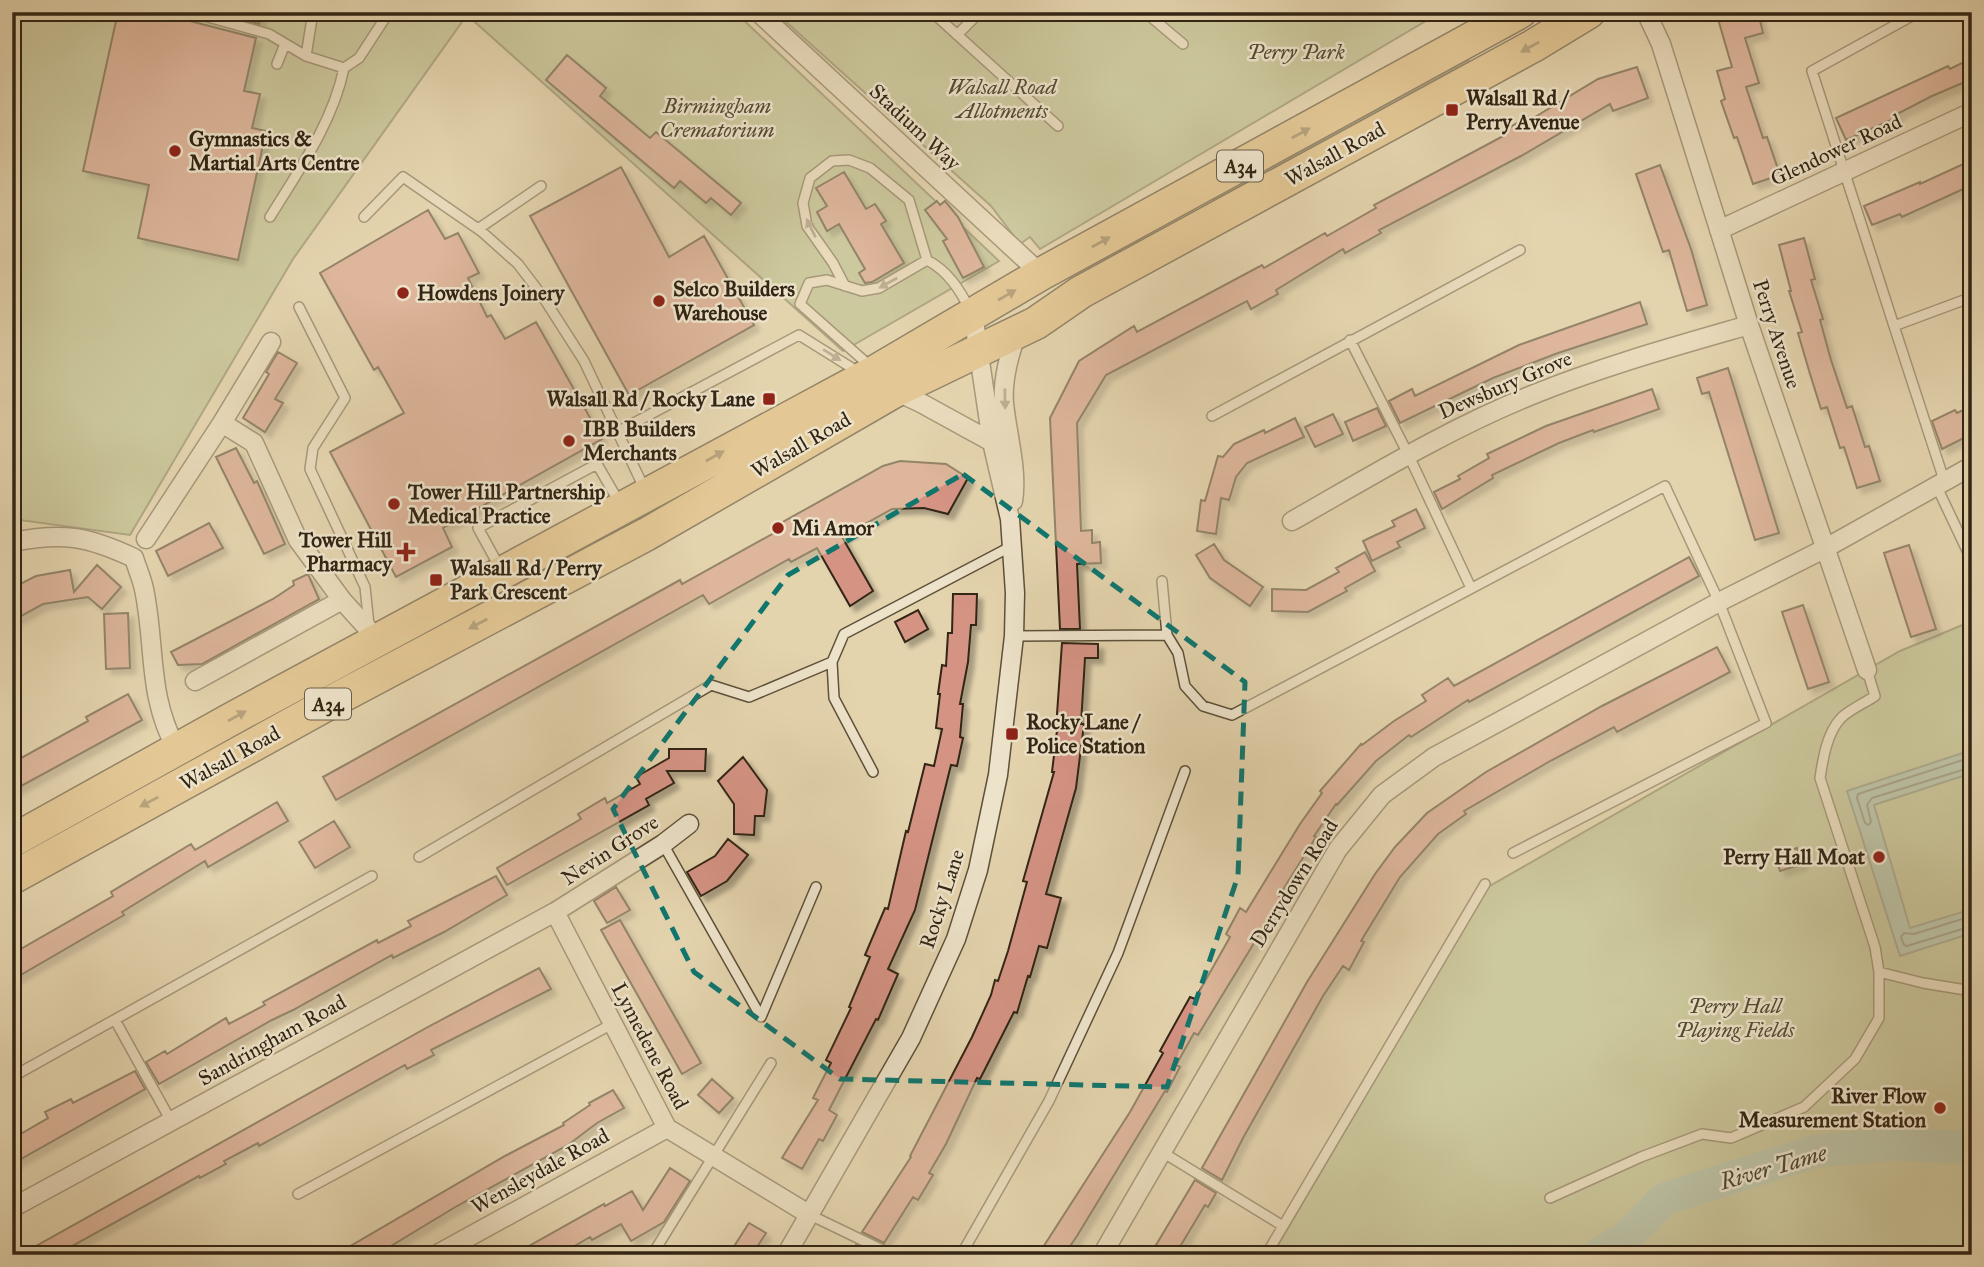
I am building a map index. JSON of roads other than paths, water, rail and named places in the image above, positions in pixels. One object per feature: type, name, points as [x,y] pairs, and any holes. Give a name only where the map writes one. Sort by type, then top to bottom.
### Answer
[{"type":"highway","name":"Walsall Road","points":[[12,878],[344,695],[647,534],[973,314],[1041,274],[1520,12]]},
{"type":"highway","name":"Walsall Road","points":[[12,841],[177,750],[370,637],[503,572],[726,450],[879,379],[978,351],[1017,333],[1081,292],[1521,52],[1589,12]]},
{"type":"highway","points":[[1041,274],[1056,288],[1081,292]]},
{"type":"street","name":"Stadium Way","points":[[758,12],[1041,274]]},
{"type":"street","name":"Perry Avenue","points":[[1646,12],[1661,44],[1749,325],[1867,670]]},
{"type":"street","name":"Glendower Road","points":[[1719,230],[1972,112]]},
{"type":"street","name":"Rocky Lane","points":[[786,1255],[911,1038],[956,939],[978,870],[998,775],[1014,636],[1015,593],[1010,519],[992,442],[973,314]]},
{"type":"street","name":"Dewsbury Grove","points":[[1292,520],[1433,440],[1532,395],[1627,360],[1749,325]]},
{"type":"street","name":"Rocky Lane","points":[[1010,519],[1014,496],[1004,400],[1009,355],[1017,333]]},
{"type":"street","points":[[146,539],[222,424],[271,342]]},
{"type":"street","points":[[879,379],[992,442]]},
{"type":"street","points":[[222,424],[254,443],[298,540],[370,637]]},
{"type":"street","name":"Derrydown Road","points":[[1102,1255],[1338,849],[1382,795],[1434,757],[1719,602],[1824,549],[1972,466]]},
{"type":"street","points":[[12,542],[46,535],[77,537],[109,546],[134,558],[144,589],[158,707],[177,750]]},
{"type":"street","points":[[195,681],[342,600]]},
{"type":"street","name":"Nevin Grove","points":[[555,912],[690,824]]},
{"type":"street","name":"Lymedene Road","points":[[555,912],[667,1128],[810,1215]]},
{"type":"street","name":"Sandringham Road","points":[[12,1208],[555,912]]},
{"type":"street","name":"Wensleydale Road","points":[[436,1255],[667,1128]]},
{"type":"lane","points":[[190,12],[269,34],[306,56],[344,68]]},
{"type":"lane","points":[[306,56],[313,12]]},
{"type":"lane","points":[[270,217],[321,132],[339,92],[344,68],[359,58],[389,12]]},
{"type":"lane","points":[[932,12],[1058,127]]},
{"type":"lane","points":[[957,35],[980,12]]},
{"type":"lane","points":[[1144,12],[1183,44]]},
{"type":"lane","points":[[1919,12],[1812,71],[1894,326],[1940,483],[1972,561]]},
{"type":"lane","points":[[277,64],[285,44]]},
{"type":"lane","points":[[845,286],[833,263],[807,226],[803,203],[810,178],[832,161],[849,160],[870,168],[909,200],[928,260],[940,267],[954,283],[973,314]]},
{"type":"lane","points":[[364,217],[403,177],[478,229],[518,264],[543,297],[584,361],[617,432],[635,502]]},
{"type":"lane","points":[[478,229],[541,186]]},
{"type":"lane","points":[[1212,416],[1520,250]]},
{"type":"lane","points":[[879,379],[800,304],[809,283],[828,280],[862,290],[879,288],[928,260]]},
{"type":"lane","points":[[1894,326],[1972,297]]},
{"type":"lane","points":[[299,307],[345,398],[313,448],[310,469],[365,587],[370,637]]},
{"type":"lane","points":[[617,432],[799,335],[879,379]]},
{"type":"lane","points":[[1350,341],[1408,454],[1471,588]]},
{"type":"lane","points":[[503,572],[478,528],[561,483],[597,464],[635,502]]},
{"type":"lane","points":[[1162,581],[1167,635],[1178,653],[1185,686],[1203,706],[1232,715],[1665,486],[1719,602],[1766,723],[1513,853]]},
{"type":"lane","points":[[873,772],[834,698],[832,662],[844,634],[1012,546]]},
{"type":"lane","points":[[1014,636],[1167,635]]},
{"type":"lane","points":[[419,858],[711,685],[750,697],[832,662]]},
{"type":"lane","points":[[1550,1198],[1641,1157],[1702,1134],[1731,1138],[1804,1107],[1854,1059],[1879,1018],[1879,972],[1875,947],[1819,778],[1823,756],[1832,732],[1841,718],[1875,696],[1867,670]]},
{"type":"lane","points":[[961,1255],[1049,1101],[1118,953],[1185,771]]},
{"type":"lane","points":[[663,844],[761,1017],[816,887]]},
{"type":"lane","points":[[12,1077],[372,876]]},
{"type":"lane","points":[[1266,1255],[1485,884]]},
{"type":"lane","points":[[1879,972],[1923,983],[1972,990]]},
{"type":"lane","points":[[115,1020],[171,1121]]},
{"type":"lane","points":[[298,1194],[612,1024]]},
{"type":"lane","points":[[652,1255],[771,1063]]},
{"type":"lane","points":[[1162,1152],[1283,1226]]},
{"type":"lane","points":[[810,1215],[893,1255]]},
{"type":"water","name":"Perry Hall Moat","points":[[1972,750],[1972,773],[1874,805],[1910,928],[1972,909],[1972,933],[1900,956],[1847,791]]},
{"type":"waterway","name":"River Tame","points":[[1598,1255],[1627,1237],[1664,1199],[1816,1151],[1896,1144],[1972,1148]]},
{"type":"place","name":"Walsall Rd / Perry Avenue","points":[[1452,110]]},
{"type":"place","name":"Gymnastics & Martial Arts Centre","points":[[175,151]]},
{"type":"place","name":"Howdens Joinery","points":[[403,293]]},
{"type":"place","name":"Selco Builders Warehouse","points":[[659,301]]},
{"type":"place","name":"Walsall Rd / Rocky Lane","points":[[769,399]]},
{"type":"place","name":"IBB Builders Merchants","points":[[569,441]]},
{"type":"place","name":"Tower Hill Partnership Medical Practice","points":[[394,504]]},
{"type":"place","name":"Mi Amor","points":[[778,528]]},
{"type":"place","name":"Tower Hill Pharmacy","points":[[406,552]]},
{"type":"place","name":"Walsall Rd / Perry Park Crescent","points":[[436,580]]},
{"type":"place","name":"Rocky Lane / Police Station","points":[[1012,734]]},
{"type":"place","name":"Perry Hall Moat","points":[[1879,857]]},
{"type":"place","name":"River Flow Measurement Station","points":[[1940,1108]]},
{"type":"park label","name":"Perry Park","points":[[1296,52]]},
{"type":"park label","name":"Walsall Road Allotments","points":[[1002,99]]},
{"type":"park label","name":"Birmingham Crematorium","points":[[717,118]]},
{"type":"park label","name":"Perry Hall Playing Fields","points":[[1735,1018]]}]
